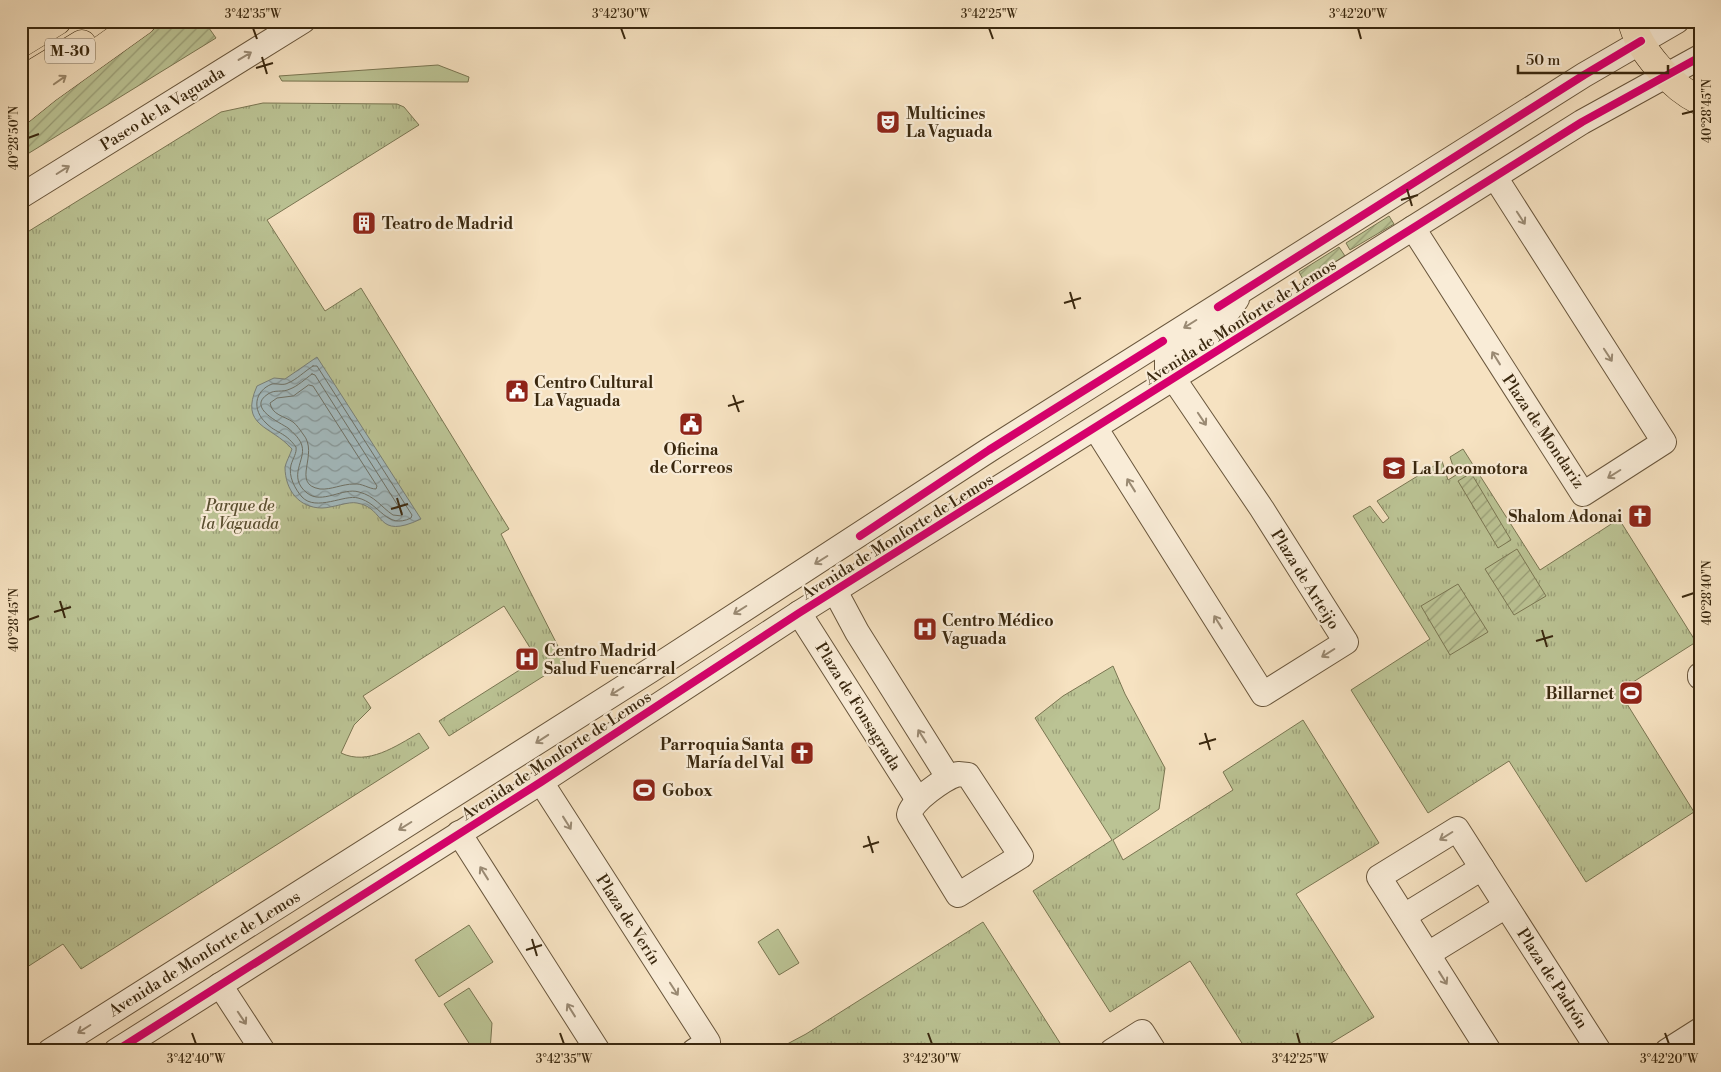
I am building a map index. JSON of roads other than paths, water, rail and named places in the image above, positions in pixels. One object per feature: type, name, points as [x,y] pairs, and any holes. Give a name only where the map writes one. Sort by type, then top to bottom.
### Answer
[{"type":"main road","name":"M-30","points":[[21,43],[57,21]]},
{"type":"main road","name":"M-30","points":[[21,81],[120,21]]},
{"type":"main road","points":[[21,110],[47,89],[142,21]]},
{"type":"main road","points":[[1636,31],[1665,76],[1700,101]]},
{"type":"street","name":"Paseo de la Vaguada","points":[[21,196],[302,21]]},
{"type":"street","name":"Avenida de Monforte de Lemos","points":[[50,1051],[651,670],[989,450],[1584,75],[1636,31],[1676,21]]},
{"type":"street","name":"Avenida de Monforte de Lemos","points":[[116,1051],[148,1042],[220,985],[541,782],[835,591],[1596,114],[1700,57]]},
{"type":"street","name":"Plaza de Mondariz","points":[[1413,228],[1583,494],[1664,442],[1495,177]]},
{"type":"street","name":"Plaza de Arteijo","points":[[1096,429],[1263,694],[1346,642],[1257,501],[1167,369],[1167,360],[1214,331],[1243,291]]},
{"type":"street","points":[[835,591],[857,632],[948,777]]},
{"type":"street","name":"Plaza de Fonsagrada","points":[[799,614],[918,800]]},
{"type":"street","points":[[958,774],[968,775],[1021,856],[958,895],[911,820],[910,809],[918,800],[948,777],[958,774]]},
{"type":"street","name":"Plaza de Verín","points":[[541,782],[708,1042],[694,1051]]},
{"type":"street","name":"Plaza de Padrón","points":[[1489,1051],[1380,877],[1457,829],[1599,1051]]},
{"type":"street","points":[[459,833],[598,1051]]},
{"type":"street","points":[[1404,916],[1482,868]]},
{"type":"street","points":[[1428,954],[1506,906]]},
{"type":"street","points":[[220,985],[263,1051]]},
{"type":"street","points":[[1667,1051],[1700,1030]]},
{"type":"street","points":[[1112,1051],[1142,1032],[1154,1051]]},
{"type":"water","points":[[317,357],[421,519],[406,525],[388,525],[366,506],[354,503],[326,508],[314,507],[300,501],[291,490],[285,467],[292,449],[255,418],[252,410],[252,399],[257,386],[274,378],[285,379]]},
{"type":"place","name":"Multicines La Vaguada","points":[[888,122]]},
{"type":"place","name":"Teatro de Madrid","points":[[364,223]]},
{"type":"place","name":"Centro Cultural La Vaguada","points":[[517,391]]},
{"type":"place","name":"Oficina de Correos","points":[[691,424]]},
{"type":"place","name":"La Locomotora","points":[[1394,468]]},
{"type":"place","name":"Shalom Adonai","points":[[1640,516]]},
{"type":"place","name":"Centro Médico Vaguada","points":[[925,629]]},
{"type":"place","name":"Centro Madrid Salud Fuencarral","points":[[527,659]]},
{"type":"place","name":"Billarnet","points":[[1631,693]]},
{"type":"place","name":"Parroquia Santa María del Val","points":[[802,753]]},
{"type":"place","name":"Gobox","points":[[644,790]]},
{"type":"park label","name":"Parque de la Vaguada","points":[[240,514]]}]
